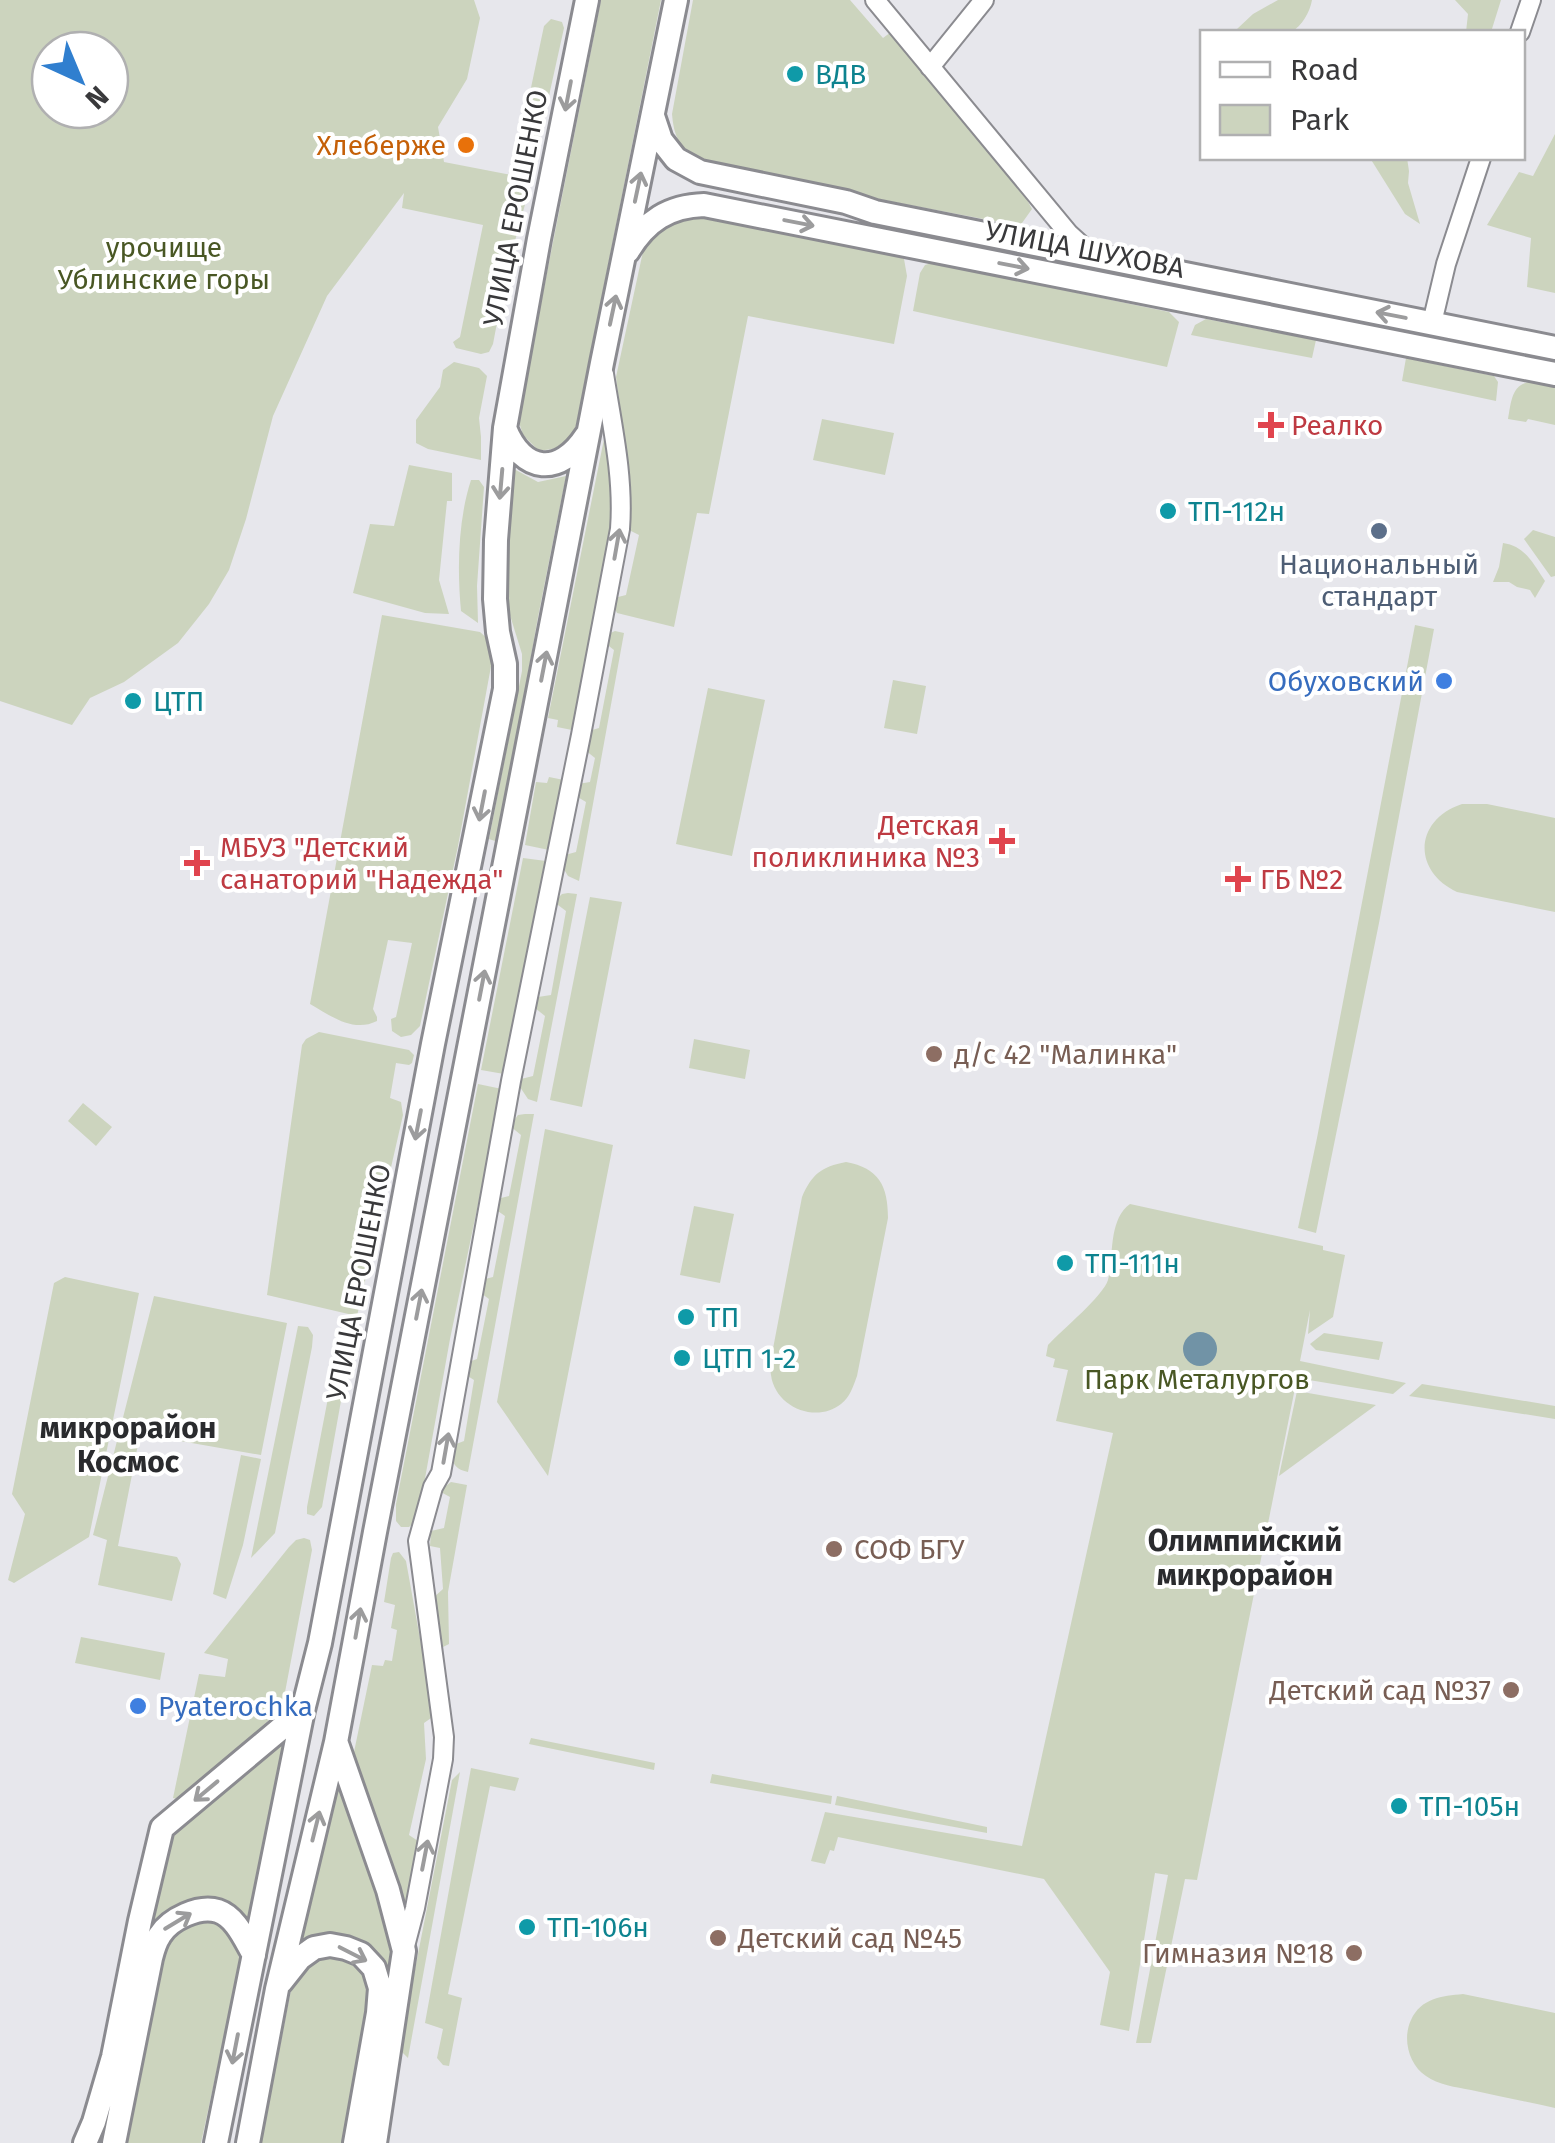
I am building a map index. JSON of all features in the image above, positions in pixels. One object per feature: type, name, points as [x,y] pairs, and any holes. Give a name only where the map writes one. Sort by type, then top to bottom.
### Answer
[{"type":"main road","name":"УЛИЦА ЕРОШЕНКО","points":[[216,2143],[303,1710],[320,1644],[504,689],[506,664],[495,599],[505,428],[587,0]]},
{"type":"main road","points":[[248,2143],[277,1989],[338,1730],[588,433],[676,0]]},
{"type":"main road","name":"УЛИЦА ШУХОВА","points":[[653,116],[661,140],[676,159],[700,172],[846,202],[874,212],[1555,348]]},
{"type":"main road","name":"УЛИЦА ШУХОВА","points":[[624,258],[636,236],[661,216],[682,206],[704,206],[1555,374]]},
{"type":"main road","points":[[1427,348],[1432,323]]},
{"type":"main road","points":[[1511,365],[1517,340]]},
{"type":"main road","points":[[505,428],[520,454],[545,466],[563,461],[576,451],[588,433]]},
{"type":"main road","points":[[86,2143],[113,2057],[162,1828],[303,1710],[338,1730],[404,1950],[375,2143]]},
{"type":"main road","points":[[114,2143],[154,1944],[162,1931],[195,1911],[218,1911],[236,1925],[254,1955]]},
{"type":"main road","points":[[277,1989],[288,1972],[314,1948],[346,1948],[361,1954],[374,1968],[380,1988],[378,2012],[355,2143]]},
{"type":"street","points":[[875,0],[1068,234],[1092,255]]},
{"type":"street","points":[[930,68],[984,0]]},
{"type":"street","points":[[1521,30],[1530,0]]},
{"type":"street","points":[[1432,323],[1446,264],[1480,160]]},
{"type":"street","points":[[404,1950],[443,1759],[444,1737],[418,1541],[441,1472],[511,1081],[620,528],[622,506],[602,362]]},
{"type":"green space","name":"урочище Ублинские горы","points":[[0,0],[474,0],[480,18],[467,79],[438,127],[444,162],[517,176],[526,181],[529,190],[489,352],[456,348],[453,342],[460,337],[483,225],[402,208],[404,193],[327,296],[273,416],[229,570],[209,604],[178,643],[124,682],[90,698],[72,725],[0,701]]},
{"type":"green space","points":[[601,0],[661,0],[576,426],[561,445],[538,450],[523,435],[518,419]]},
{"type":"green space","points":[[693,0],[850,0],[883,38],[891,32],[1032,209],[1022,223],[1015,225],[736,172],[692,155],[678,140],[672,114]]},
{"type":"green space","points":[[1278,0],[1312,0],[1305,18],[1294,30],[1231,30]]},
{"type":"green space","points":[[1455,0],[1501,0],[1492,30],[1466,30],[1468,14]]},
{"type":"green space","points":[[551,19],[562,22],[564,28],[535,159],[533,164],[522,163],[517,154],[544,26]]},
{"type":"green space","points":[[1555,134],[1555,293],[1527,287],[1531,238],[1487,225],[1519,172],[1533,176]]},
{"type":"green space","points":[[1371,160],[1407,160],[1408,183],[1420,224],[1405,214]]},
{"type":"green space","points":[[695,217],[895,255],[904,259],[907,276],[894,344],[748,316],[709,514],[697,513],[674,627],[617,613],[613,605],[614,598],[626,595],[639,535],[627,529],[630,489],[616,377],[646,243],[667,224]]},
{"type":"green space","points":[[932,263],[1169,312],[1179,322],[1167,367],[913,311],[920,273]]},
{"type":"green space","points":[[1206,319],[1316,340],[1312,358],[1191,335],[1195,325]]},
{"type":"green space","points":[[1406,358],[1494,376],[1498,382],[1496,401],[1402,381]]},
{"type":"green space","points":[[454,362],[479,368],[487,376],[479,418],[481,460],[416,443],[416,420],[440,387],[443,370]]},
{"type":"green space","points":[[1529,382],[1555,387],[1555,425],[1508,419],[1515,391]]},
{"type":"green space","points":[[822,419],[894,433],[885,475],[813,460]]},
{"type":"green space","points":[[606,429],[614,517],[572,730],[557,727],[558,720],[548,718]]},
{"type":"green space","points":[[409,465],[452,473],[452,501],[447,501],[439,580],[449,614],[425,613],[353,593],[370,524],[394,526]]},
{"type":"green space","points":[[514,469],[538,482],[566,476],[498,842],[489,839],[522,671],[522,654],[505,599]]},
{"type":"green space","points":[[471,480],[479,480],[484,487],[478,623],[461,611],[460,595],[461,528]]},
{"type":"green space","points":[[1533,530],[1555,537],[1555,576],[1551,577],[1524,539]]},
{"type":"green space","points":[[1503,543],[1523,552],[1545,581],[1535,598],[1530,590],[1509,582],[1493,582]]},
{"type":"green space","points":[[382,615],[480,632],[494,650],[420,1026],[411,1035],[401,1037],[392,1031],[391,1019],[396,1017],[412,943],[388,940],[373,1009],[377,1021],[351,1024],[310,1004]]},
{"type":"green space","points":[[1415,625],[1434,629],[1316,1233],[1298,1228]]},
{"type":"green space","points":[[624,633],[579,881],[568,876],[562,866],[565,855],[576,852],[586,802],[576,796],[578,784],[590,782],[595,758],[585,750],[589,731],[599,728],[614,650],[605,643],[608,634]]},
{"type":"green space","points":[[893,680],[926,686],[917,734],[884,728]]},
{"type":"green space","points":[[708,688],[765,700],[732,856],[676,844]]},
{"type":"green space","points":[[549,777],[564,780],[549,850],[525,845],[536,782],[547,783]]},
{"type":"green space","points":[[1462,804],[1487,804],[1555,818],[1555,912],[1457,892],[1432,872],[1426,859],[1427,833],[1446,812]]},
{"type":"green space","points":[[523,858],[546,861],[504,1074],[481,1070]]},
{"type":"green space","points":[[568,893],[577,894],[537,1102],[528,1099],[520,1087],[521,1079],[533,1076],[545,1016],[535,1008],[538,997],[551,995],[566,911],[554,902]]},
{"type":"green space","points":[[590,897],[622,902],[582,1107],[550,1100]]},
{"type":"green space","points":[[319,1032],[409,1050],[414,1055],[409,1065],[396,1063],[390,1098],[401,1102],[403,1115],[357,1316],[267,1295],[302,1045]]},
{"type":"green space","points":[[694,1039],[750,1050],[745,1079],[689,1068]]},
{"type":"green space","points":[[478,1084],[502,1089],[419,1512],[409,1527],[401,1527],[396,1521],[396,1504]]},
{"type":"green space","points":[[83,1103],[112,1127],[96,1146],[68,1121]]},
{"type":"green space","points":[[534,1114],[468,1472],[454,1463],[451,1446],[464,1441],[474,1380],[463,1373],[466,1363],[477,1359],[489,1299],[478,1291],[481,1280],[493,1277],[505,1216],[495,1209],[497,1199],[509,1196],[521,1135],[510,1126],[518,1115]]},
{"type":"green space","points":[[545,1129],[613,1145],[548,1476],[497,1402]]},
{"type":"green space","points":[[846,1162],[866,1169],[879,1180],[888,1218],[853,1388],[831,1410],[809,1412],[788,1404],[780,1396],[771,1375],[771,1359],[802,1197],[818,1173]]},
{"type":"green space","name":"Парк Металургов","points":[[1130,1204],[1323,1246],[1323,1250],[1345,1255],[1333,1317],[1308,1334],[1310,1310],[1300,1361],[1406,1383],[1393,1394],[1297,1378],[1197,1880],[1185,1879],[1151,2043],[1136,2043],[1168,1875],[1155,1873],[1129,2031],[1100,2025],[1110,1972],[1044,1879],[838,1837],[825,1864],[811,1861],[825,1812],[1022,1846],[1113,1433],[1056,1421],[1068,1370],[1053,1367],[1055,1359],[1046,1356],[1048,1345],[1105,1287],[1118,1219]]},
{"type":"green space","points":[[694,1206],[734,1214],[720,1283],[680,1275]]},
{"type":"green space","points":[[65,1277],[139,1293],[89,1537],[14,1583],[8,1580],[25,1514],[12,1494],[54,1283]]},
{"type":"green space","points":[[154,1296],[287,1323],[261,1455],[140,1434],[118,1546],[177,1557],[181,1564],[172,1601],[98,1585],[107,1540],[93,1535]]},
{"type":"green space","points":[[298,1326],[308,1327],[313,1335],[312,1347],[275,1533],[251,1558]]},
{"type":"green space","points":[[1324,1333],[1383,1342],[1379,1360],[1316,1350],[1310,1344]]},
{"type":"green space","points":[[339,1341],[351,1345],[322,1507],[314,1516],[307,1514],[307,1507]]},
{"type":"green space","points":[[1422,1384],[1555,1406],[1555,1419],[1409,1396]]},
{"type":"green space","points":[[1297,1391],[1376,1405],[1279,1476]]},
{"type":"green space","points":[[241,1455],[261,1459],[243,1545],[226,1599],[213,1594]]},
{"type":"green space","points":[[451,1482],[467,1485],[448,1592],[449,1644],[443,1647],[433,1598],[443,1589],[440,1548],[430,1546],[431,1531],[444,1528],[450,1497],[439,1491]]},
{"type":"green space","points":[[304,1538],[310,1540],[312,1550],[282,1708],[182,1800],[173,1798],[199,1674],[225,1677],[228,1659],[204,1653],[289,1547]]},
{"type":"green space","points":[[399,1552],[406,1561],[434,1716],[424,1723],[426,1759],[409,1835],[421,1843],[406,1909],[354,1766],[372,1665],[383,1666],[385,1660],[392,1661],[397,1630],[391,1628],[395,1605],[384,1602],[391,1558]]},
{"type":"green space","points":[[81,1637],[165,1653],[160,1680],[75,1663]]},
{"type":"green space","points":[[531,1738],[655,1763],[654,1770],[529,1744]]},
{"type":"green space","points":[[283,1739],[285,1747],[248,1928],[236,1916],[170,1913],[151,1922],[168,1837]]},
{"type":"green space","points":[[471,1768],[519,1778],[515,1791],[490,1786],[448,1994],[462,1998],[449,2066],[437,2058],[443,2029],[425,2023]]},
{"type":"green space","points":[[460,1772],[408,2058],[402,2052],[401,2041],[452,1780]]},
{"type":"green space","points":[[712,1774],[832,1796],[831,1804],[710,1783]]},
{"type":"green space","points":[[336,1791],[343,1791],[387,1911],[394,1961],[392,1985],[373,1953],[299,1950]]},
{"type":"green space","points":[[837,1796],[987,1827],[987,1833],[835,1805]]},
{"type":"green space","points":[[208,1916],[224,1924],[232,1934],[240,1963],[201,2143],[121,2143],[157,1950],[188,1922]]},
{"type":"green space","points":[[347,1953],[372,1982],[350,2143],[261,2143],[293,1980],[310,1957]]},
{"type":"green space","points":[[1463,1994],[1555,2013],[1555,2108],[1442,2084],[1415,2065],[1407,2035],[1415,2013],[1433,2000]]},
{"type":"water","points":[[1200,1332],[1212,1337],[1217,1349],[1212,1361],[1200,1366],[1188,1361],[1183,1349],[1188,1337]]},
{"type":"place","name":"ВДВ","points":[[795,74]]},
{"type":"place","name":"Хлеберже","points":[[466,145]]},
{"type":"place","name":"Реалко","points":[[1271,425]]},
{"type":"place","name":"ТП-112н","points":[[1168,511]]},
{"type":"place","name":"Национальный стандарт","points":[[1379,531]]},
{"type":"place","name":"Обуховский","points":[[1444,681]]},
{"type":"place","name":"ЦТП","points":[[133,701]]},
{"type":"place","name":"Детская поликлиника №3","points":[[1002,841]]},
{"type":"place","name":"МБУЗ \"Детский санаторий \"Надежда\"","points":[[197,863]]},
{"type":"place","name":"ГБ №2","points":[[1238,879]]},
{"type":"place","name":"д/с 42 \"Малинка\"","points":[[934,1054]]},
{"type":"place","name":"ТП-111н","points":[[1065,1263]]},
{"type":"place","name":"ТП","points":[[686,1317]]},
{"type":"place","name":"ЦТП 1-2","points":[[682,1358]]},
{"type":"place","name":"СОФ БГУ","points":[[834,1549]]},
{"type":"place","name":"Детский сад №37","points":[[1511,1690]]},
{"type":"place","name":"Pyaterochka","points":[[138,1706]]},
{"type":"place","name":"ТП-105н","points":[[1399,1806]]},
{"type":"place","name":"ТП-106н","points":[[527,1927]]},
{"type":"place","name":"Детский сад №45","points":[[718,1938]]},
{"type":"place","name":"Гимназия №18","points":[[1354,1953]]},
{"type":"district","name":"микрорайон Космос","points":[[128,1445]]},
{"type":"district","name":"Олимпийский микрорайон","points":[[1245,1558]]}]
